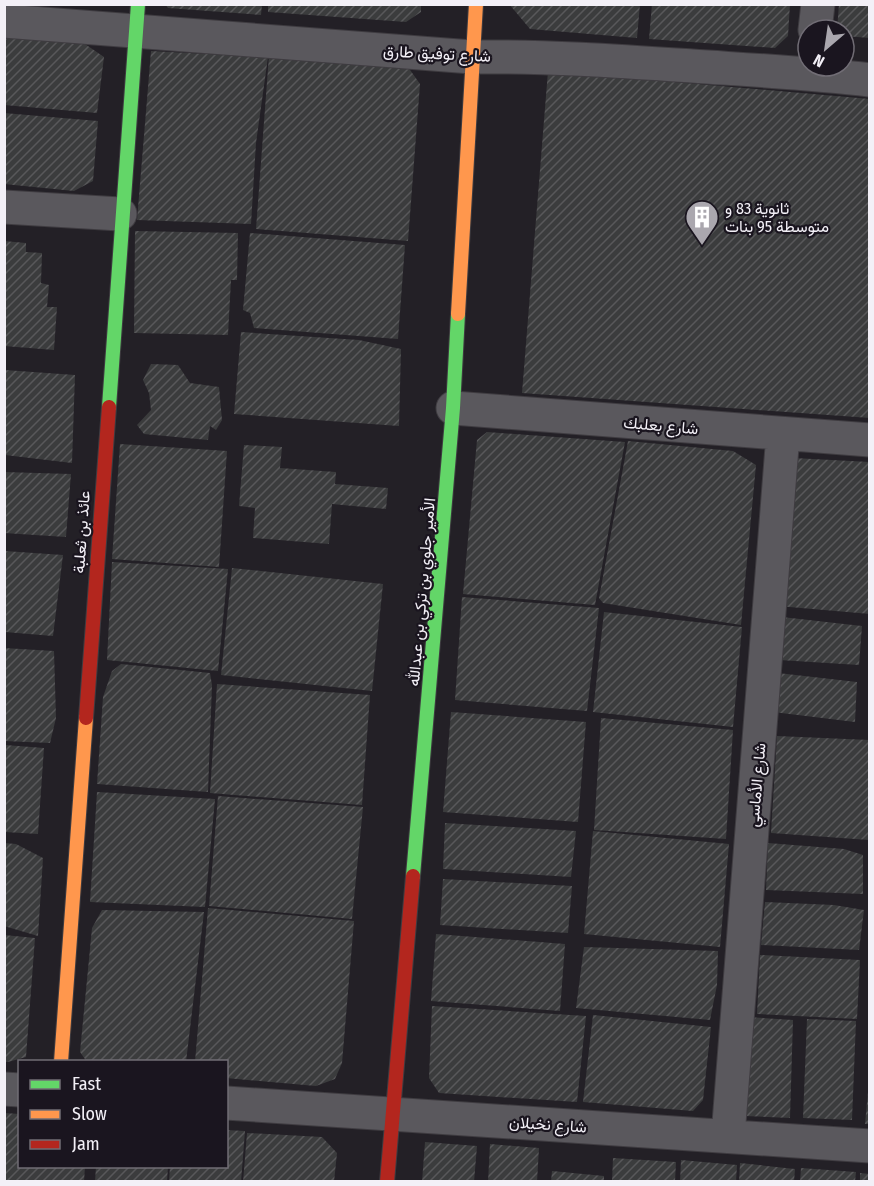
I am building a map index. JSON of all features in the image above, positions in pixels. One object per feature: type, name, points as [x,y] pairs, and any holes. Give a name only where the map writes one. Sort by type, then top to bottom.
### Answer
[{"type":"street","name":"الأمير جلوي بن تركي بن عبدالله","points":[[387,1182],[453,408],[476,4]]},
{"type":"street","name":"شارع توفيق طارق","points":[[4,21],[137,19],[472,57],[554,58],[796,69]]},
{"type":"street","name":"عائذ بن ثعلبة","points":[[61,1060],[120,214],[137,19]]},
{"type":"street","points":[[4,207],[120,214]]},
{"type":"street","name":"شارع بعلبك","points":[[453,408],[870,440]]},
{"type":"street","name":"شارع الأماسي","points":[[728,1136],[783,434]]},
{"type":"street","name":"شارع نخيلان","points":[[228,1103],[870,1146]]},
{"type":"building","points":[[165,4],[262,4],[261,15],[168,8]]},
{"type":"building","points":[[268,4],[421,4],[421,12],[406,22],[268,12]]},
{"type":"building","points":[[509,4],[640,4],[637,38],[530,29]]},
{"type":"building","points":[[652,4],[790,4],[788,36],[775,48],[649,39]]},
{"type":"building","points":[[839,4],[870,4],[870,38],[856,37],[856,18],[838,18]]},
{"type":"building","points":[[4,37],[85,44],[104,57],[97,113],[4,105]]},
{"type":"building","points":[[151,51],[268,57],[256,143],[251,224],[137,220]]},
{"type":"building","points":[[269,55],[408,67],[420,84],[408,241],[256,229]]},
{"type":"building","name":"ثانوية 83 و متوسطة 95 بنات","points":[[548,71],[870,99],[870,418],[522,393]]},
{"type":"building","points":[[4,113],[98,121],[93,181],[74,191],[4,184]]},
{"type":"building","points":[[135,231],[238,233],[237,280],[231,280],[228,335],[134,333]]},
{"type":"building","points":[[250,233],[405,245],[398,339],[254,328],[250,313],[243,310]]},
{"type":"building","points":[[4,241],[26,243],[26,252],[42,253],[41,283],[49,285],[47,307],[57,307],[54,350],[4,346]]},
{"type":"building","points":[[241,332],[359,340],[401,349],[399,426],[234,414]]},
{"type":"building","points":[[151,364],[178,365],[190,383],[219,387],[222,420],[216,430],[210,426],[208,440],[144,434],[137,425],[151,410],[149,393],[143,380]]},
{"type":"building","points":[[5,370],[75,375],[72,463],[5,455]]},
{"type":"building","points":[[487,432],[625,442],[595,605],[463,594],[477,440]]},
{"type":"building","points":[[628,441],[733,451],[756,465],[741,625],[603,603],[599,598]]},
{"type":"building","points":[[120,444],[227,451],[219,567],[112,559]]},
{"type":"building","points":[[244,445],[282,447],[280,468],[336,472],[335,484],[388,488],[386,509],[332,504],[329,544],[253,538],[255,508],[239,506]]},
{"type":"building","points":[[794,458],[870,462],[870,614],[778,606]]},
{"type":"building","points":[[4,472],[71,474],[66,537],[4,533]]},
{"type":"building","points":[[5,551],[63,555],[53,636],[5,632]]},
{"type":"building","points":[[112,562],[228,569],[218,671],[107,660]]},
{"type":"building","points":[[232,568],[383,584],[372,691],[221,675]]},
{"type":"building","points":[[462,597],[599,608],[587,711],[455,700]]},
{"type":"building","points":[[604,612],[742,627],[733,727],[593,712]]},
{"type":"building","points":[[782,617],[862,626],[859,665],[779,660]]},
{"type":"building","points":[[4,648],[54,651],[56,718],[50,743],[4,741]]},
{"type":"building","points":[[121,664],[210,673],[212,685],[208,792],[97,784],[103,697],[112,671]]},
{"type":"building","points":[[778,673],[857,682],[855,722],[773,712]]},
{"type":"building","points":[[217,684],[370,695],[362,805],[210,793]]},
{"type":"building","points":[[451,712],[586,722],[578,822],[443,812]]},
{"type":"building","points":[[601,718],[733,730],[726,839],[594,830]]},
{"type":"building","points":[[777,736],[870,740],[869,840],[771,833]]},
{"type":"building","points":[[5,745],[44,748],[38,834],[5,832]]},
{"type":"building","points":[[97,792],[215,799],[205,907],[90,902]]},
{"type":"building","points":[[218,796],[363,807],[352,919],[209,906]]},
{"type":"building","points":[[445,823],[576,831],[571,877],[443,869]]},
{"type":"building","points":[[593,831],[729,844],[720,947],[584,934]]},
{"type":"building","points":[[4,843],[16,844],[43,858],[38,936],[4,926]]},
{"type":"building","points":[[768,843],[844,849],[863,855],[863,894],[766,890]]},
{"type":"building","points":[[443,879],[572,886],[568,933],[440,925]]},
{"type":"building","points":[[765,902],[834,905],[864,910],[859,950],[761,945]]},
{"type":"building","points":[[208,908],[354,921],[342,1063],[335,1079],[316,1086],[228,1078],[228,1060],[195,1060]]},
{"type":"building","points":[[102,910],[204,912],[186,1060],[86,1060],[80,1052],[92,928]]},
{"type":"building","points":[[436,934],[565,944],[560,1011],[431,1001]]},
{"type":"building","points":[[4,935],[35,938],[26,1057],[8,1062],[4,1062]]},
{"type":"building","points":[[584,947],[718,951],[717,985],[710,1020],[576,1008]]},
{"type":"building","points":[[760,955],[860,960],[857,1019],[757,1014]]},
{"type":"building","points":[[432,1006],[586,1016],[577,1102],[439,1093],[429,1078]]},
{"type":"building","points":[[593,1015],[711,1027],[703,1100],[693,1111],[583,1102]]},
{"type":"building","points":[[747,1017],[793,1020],[790,1118],[744,1116]]},
{"type":"building","points":[[807,1019],[856,1021],[852,1120],[803,1118]]},
{"type":"building","points":[[868,1092],[870,1092],[870,1124],[865,1124]]},
{"type":"building","points":[[4,1113],[18,1114],[18,1168],[85,1168],[84,1182],[4,1182]]},
{"type":"building","points":[[228,1130],[245,1131],[241,1182],[169,1182],[170,1168],[228,1168]]},
{"type":"building","points":[[247,1133],[322,1137],[337,1153],[334,1182],[243,1182]]},
{"type":"building","points":[[425,1142],[477,1146],[474,1182],[422,1182]]},
{"type":"building","points":[[490,1144],[539,1148],[537,1182],[488,1182]]},
{"type":"building","points":[[613,1158],[676,1162],[675,1182],[612,1182]]},
{"type":"building","points":[[681,1160],[737,1165],[736,1182],[680,1182]]},
{"type":"building","points":[[740,1163],[795,1169],[794,1182],[739,1182]]},
{"type":"building","points":[[96,1168],[168,1168],[167,1182],[95,1182]]},
{"type":"building","points":[[801,1168],[856,1172],[855,1182],[800,1182]]},
{"type":"building","points":[[552,1171],[604,1176],[604,1182],[551,1182]]},
{"type":"building","points":[[860,1173],[870,1174],[870,1182],[860,1182]]},
{"type":"traffic: fast","points":[[109,407],[138,4]]},
{"type":"traffic: fast","points":[[413,876],[453,408],[458,314]]},
{"type":"traffic: slow","points":[[458,314],[476,4]]},
{"type":"traffic: slow","points":[[61,1060],[86,718]]},
{"type":"traffic: jam","points":[[86,718],[109,407]]},
{"type":"traffic: jam","points":[[387,1182],[413,876]]},
{"type":"place","name":"ثانوية 83 و متوسطة 95 بنات","points":[[702,246]]}]
